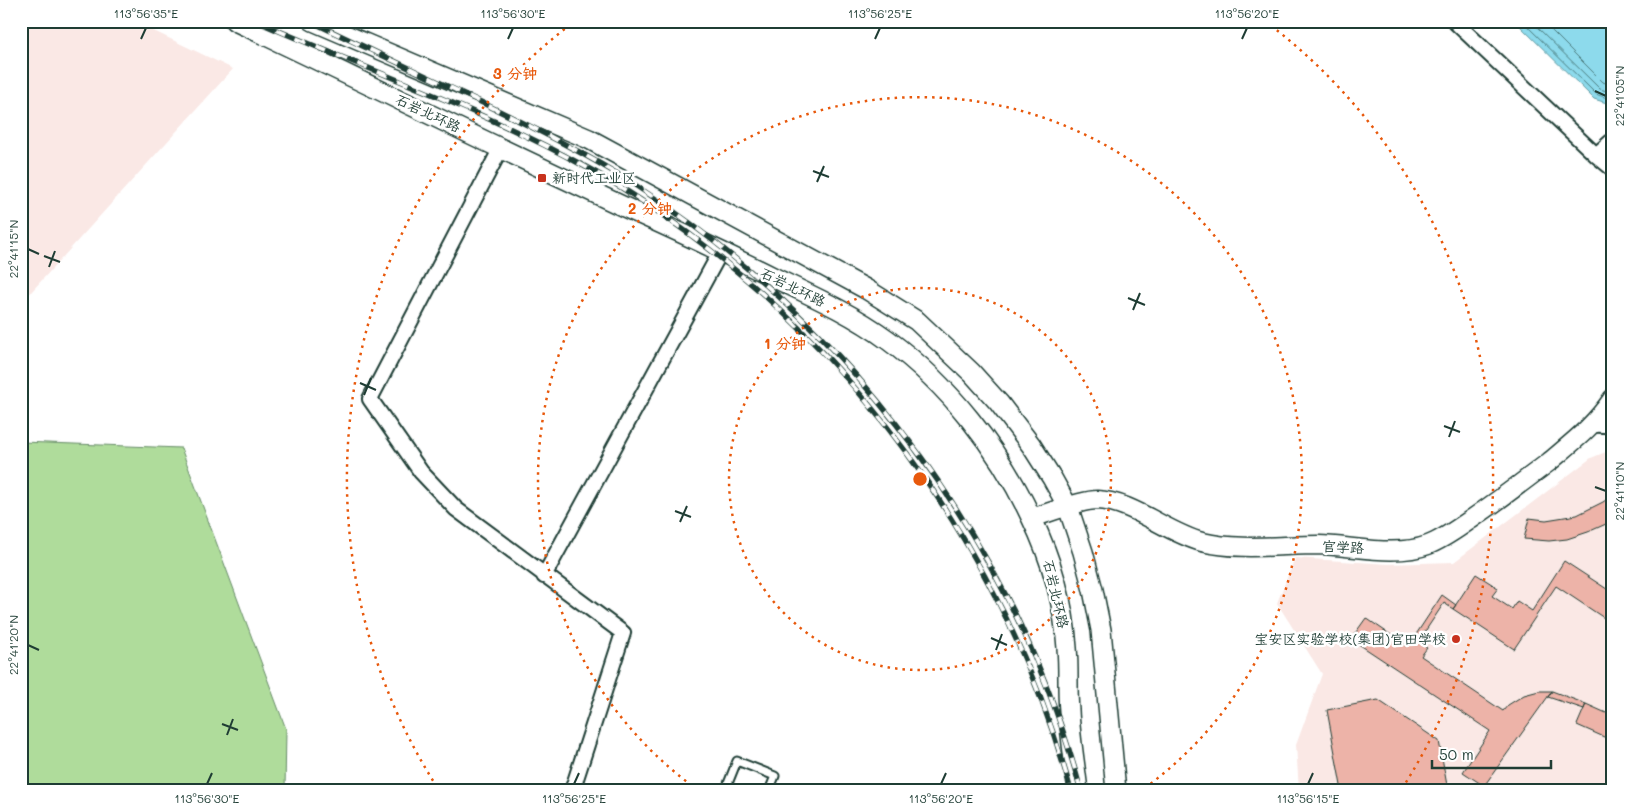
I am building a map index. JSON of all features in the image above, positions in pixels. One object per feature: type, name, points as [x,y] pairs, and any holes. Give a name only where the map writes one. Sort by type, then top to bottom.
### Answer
[{"type":"main road","name":"石岩北环路","points":[[235,21],[833,306],[861,321],[919,366],[948,394],[978,429],[1004,466],[1032,518],[1051,566],[1061,606],[1067,648],[1069,712],[1078,791]]},
{"type":"main road","points":[[312,21],[589,138],[866,289],[917,321],[972,373],[1000,403],[1031,445],[1068,507],[1093,590],[1100,630],[1116,791]]},
{"type":"street","points":[[1454,21],[1613,169]]},
{"type":"street","points":[[1596,155],[1613,140]]},
{"type":"street","points":[[502,148],[370,399],[422,472],[456,510],[623,633],[572,791]]},
{"type":"street","points":[[544,576],[721,251]]},
{"type":"street","name":"官学路","points":[[1032,518],[1096,500],[1122,505],[1176,532],[1200,541],[1227,547],[1319,546],[1390,550],[1414,549],[1440,540],[1533,474],[1589,428],[1613,398]]},
{"type":"lane","points":[[1589,428],[1613,428]]},
{"type":"lane","points":[[725,791],[737,761],[774,776],[769,791]]},
{"type":"shaded area","points":[[21,21],[133,21],[233,69],[21,304]]},
{"type":"shaded area","name":"宝安区实验学校(集团)官田学校","points":[[1613,449],[1613,791],[1299,791],[1296,745],[1322,674],[1277,603],[1295,558],[1388,564],[1454,562],[1591,458]]},
{"type":"green space","points":[[21,442],[181,448],[286,729],[285,791],[21,791]]},
{"type":"water","points":[[1515,21],[1612,21],[1613,105],[1594,99]]},
{"type":"building","points":[[1613,495],[1613,519],[1606,524],[1567,539],[1549,541],[1524,539],[1529,518],[1546,520],[1577,515]]},
{"type":"building","points":[[1564,561],[1613,593],[1613,624],[1556,586],[1514,649],[1453,609],[1476,574],[1498,588],[1492,596],[1512,609],[1517,601],[1532,611]]},
{"type":"building","points":[[1442,595],[1456,605],[1453,609],[1444,603],[1418,642],[1413,639]]},
{"type":"building","points":[[1366,618],[1407,646],[1412,638],[1427,648],[1421,656],[1503,711],[1508,705],[1524,695],[1539,691],[1552,691],[1484,786],[1463,772],[1490,731],[1351,639]]},
{"type":"building","points":[[1552,691],[1586,704],[1584,709],[1548,697]]},
{"type":"building","points":[[1378,700],[1439,741],[1448,791],[1342,791],[1327,710]]},
{"type":"building","points":[[1586,704],[1613,716],[1613,741],[1577,725]]},
{"type":"railway","points":[[256,21],[463,107],[584,166],[624,189],[676,224],[755,287],[817,347],[874,411],[926,480],[972,553],[1011,629],[1045,709],[1071,791]]},
{"type":"railway","points":[[310,21],[580,152],[635,185],[713,241],[786,304],[853,373],[914,447],[967,527],[1013,611],[1051,699],[1081,791]]},
{"type":"place","name":"新时代工业区","points":[[542,178]]},
{"type":"place","name":"宝安区实验学校(集团)官田学校","points":[[1456,639]]}]
